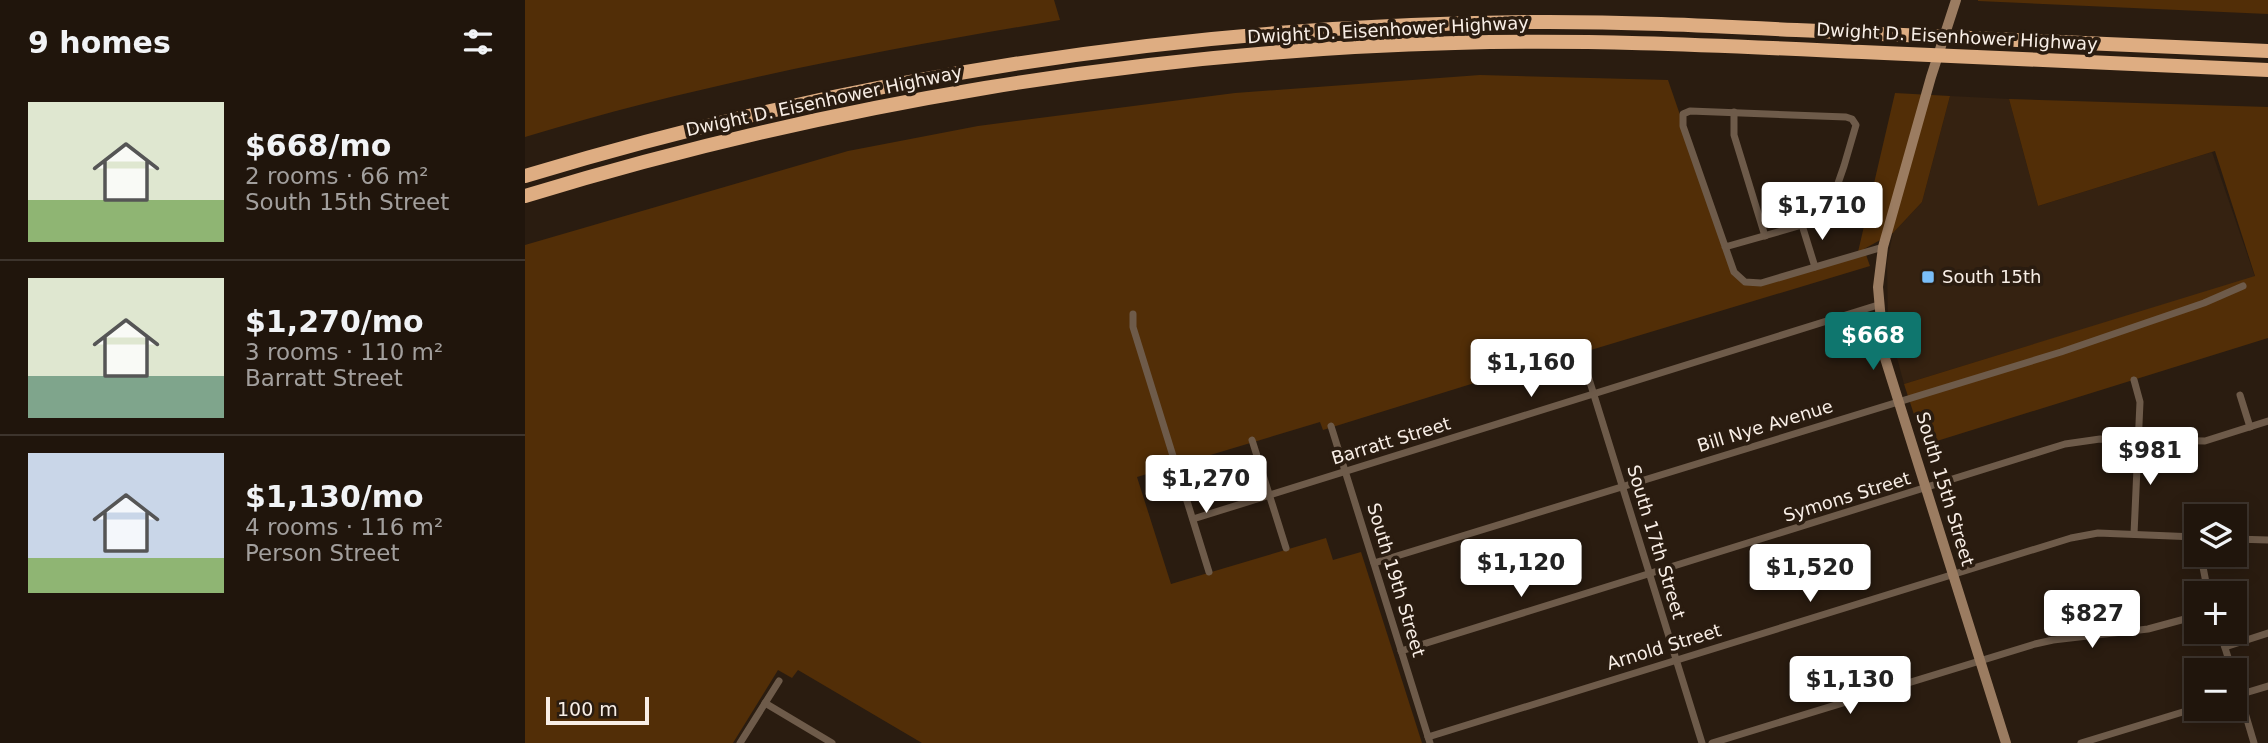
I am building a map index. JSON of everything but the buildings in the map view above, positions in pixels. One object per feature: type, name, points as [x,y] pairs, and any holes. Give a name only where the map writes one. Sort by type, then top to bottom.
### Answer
[{"type":"highway","name":"Dwight D. Eisenhower Highway","points":[[525,176],[691,129],[899,84],[1048,59],[1180,42],[1305,31],[1525,22],[1633,22],[2268,51]]},
{"type":"highway","name":"Dwight D. Eisenhower Highway","points":[[525,196],[683,150],[956,93],[1185,61],[1362,47],[1455,43],[1615,42],[2268,70]]},
{"type":"main road","name":"South 15th Street","points":[[1956,0],[1931,77],[1883,247],[1878,305],[1884,355],[2006,743]]},
{"type":"street","points":[[1725,247],[1823,218],[1830,211],[1856,129],[1854,122],[1846,117],[1698,110],[1683,114],[1683,126],[1698,167],[1725,247],[1734,272],[1745,282],[1761,283],[1883,247]]},
{"type":"street","points":[[1734,112],[1734,135],[1765,236]]},
{"type":"street","points":[[1802,225],[1815,267]]},
{"type":"street","name":"Bill Nye Avenue","points":[[1374,563],[2061,352],[2204,303],[2243,286]]},
{"type":"street","name":"Barratt Street","points":[[1193,519],[1878,305]]},
{"type":"street","points":[[1133,314],[1133,327],[1209,572]]},
{"type":"street","name":"South 17th Street","points":[[1580,350],[1702,743]]},
{"type":"street","points":[[2134,380],[2140,402],[2134,534]]},
{"type":"street","points":[[2241,395],[2250,427]]},
{"type":"street","name":"Symons Street","points":[[1401,651],[2065,444],[2101,439],[2205,441],[2268,421]]},
{"type":"street","name":"South 19th Street","points":[[1331,426],[1429,740]]},
{"type":"street","points":[[1252,440],[1286,548]]},
{"type":"street","name":"Arnold Street","points":[[1429,740],[1676,660],[2071,538],[2098,533],[2184,536]]},
{"type":"street","points":[[2247,539],[2268,540]]},
{"type":"street","points":[[1712,743],[2053,640],[2148,629],[2184,619]]},
{"type":"street","points":[[2225,647],[2268,633]]},
{"type":"street","points":[[2224,644],[2228,658]]},
{"type":"street","points":[[740,743],[779,681]]},
{"type":"street","points":[[2247,692],[2268,686]]},
{"type":"street","points":[[765,703],[832,743]]},
{"type":"street","points":[[2081,743],[2184,712]]},
{"type":"street","points":[[2247,721],[2255,743]]},
{"type":"shaded area","points":[[525,0],[1054,0],[1060,20],[791,70],[657,101],[525,137]]},
{"type":"shaded area","points":[[2268,0],[2268,14],[1978,1]]},
{"type":"shaded area","points":[[1480,75],[1668,80],[1734,272],[1753,283],[1858,252],[1895,93],[1950,96],[1922,202],[1893,233],[1864,249],[1870,266],[1551,362],[1549,360],[1323,430],[1320,422],[1137,477],[1171,584],[1326,538],[1333,560],[1361,552],[1422,743],[922,743],[798,670],[792,678],[778,670],[733,743],[525,743],[525,245],[848,151],[978,126],[1235,93]]},
{"type":"shaded area","points":[[1950,96],[2009,99],[2038,206],[2212,152],[2255,277],[1904,384],[1888,324],[1887,262],[1893,233],[1922,202]]},
{"type":"shaded area","points":[[2009,99],[2268,107],[2268,338],[1924,445],[1904,384],[2255,276],[2215,151],[2038,206]]},
{"type":"place","name":"South 15th","points":[[1928,277]]}]
